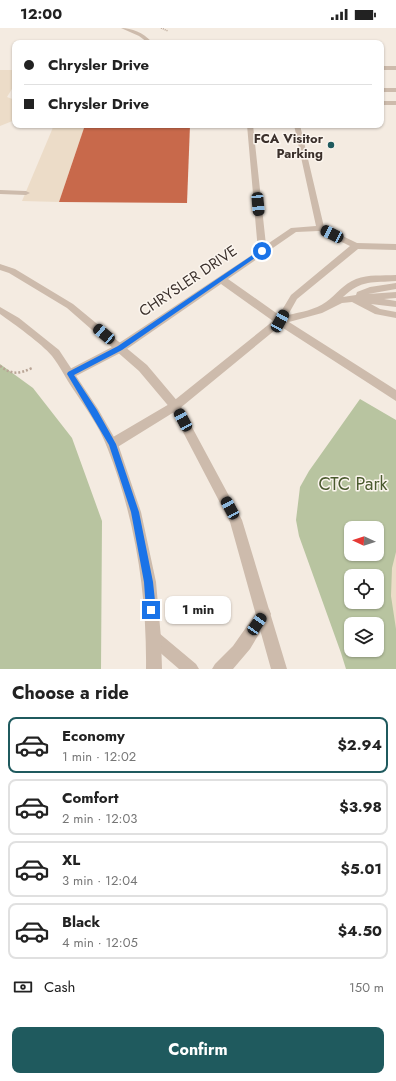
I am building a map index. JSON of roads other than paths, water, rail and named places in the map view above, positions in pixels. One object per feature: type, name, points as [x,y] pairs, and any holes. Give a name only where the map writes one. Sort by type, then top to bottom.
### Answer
[{"type":"street","points":[[123,28],[141,35],[148,40]]},
{"type":"street","points":[[384,68],[396,68]]},
{"type":"street","points":[[384,90],[396,90]]},
{"type":"street","points":[[384,102],[396,103]]},
{"type":"street","points":[[250,128],[262,251]]},
{"type":"street","points":[[298,128],[320,228],[356,246],[396,247]]},
{"type":"street","points":[[0,192],[26,193]]},
{"type":"street","name":"CHRYSLER DRIVE","points":[[70,374],[120,348],[294,230],[320,228]]},
{"type":"street","points":[[112,444],[176,406],[280,321],[294,297],[356,246]]},
{"type":"street","points":[[0,267],[12,271],[70,306],[143,368],[176,406],[236,520],[280,669]]},
{"type":"street","points":[[330,304],[345,289],[357,282],[367,279],[396,278]]},
{"type":"street","points":[[221,279],[280,321],[396,396]]},
{"type":"street","points":[[351,298],[370,290],[396,286]]},
{"type":"street","points":[[280,321],[319,311],[330,304],[341,300],[396,295]]},
{"type":"street","points":[[351,298],[396,304]]},
{"type":"street","points":[[351,298],[378,312],[396,315]]},
{"type":"street","points":[[0,310],[16,320],[55,353],[94,412],[112,444],[135,512],[148,582],[154,638],[154,669]]},
{"type":"street","points":[[220,669],[228,665],[264,614]]},
{"type":"street","points":[[154,638],[191,669]]},
{"type":"place","name":"FCA Visitor Parking","points":[[331,145]]},
{"type":"park label","name":"CTC Park","points":[[353,484]]}]
